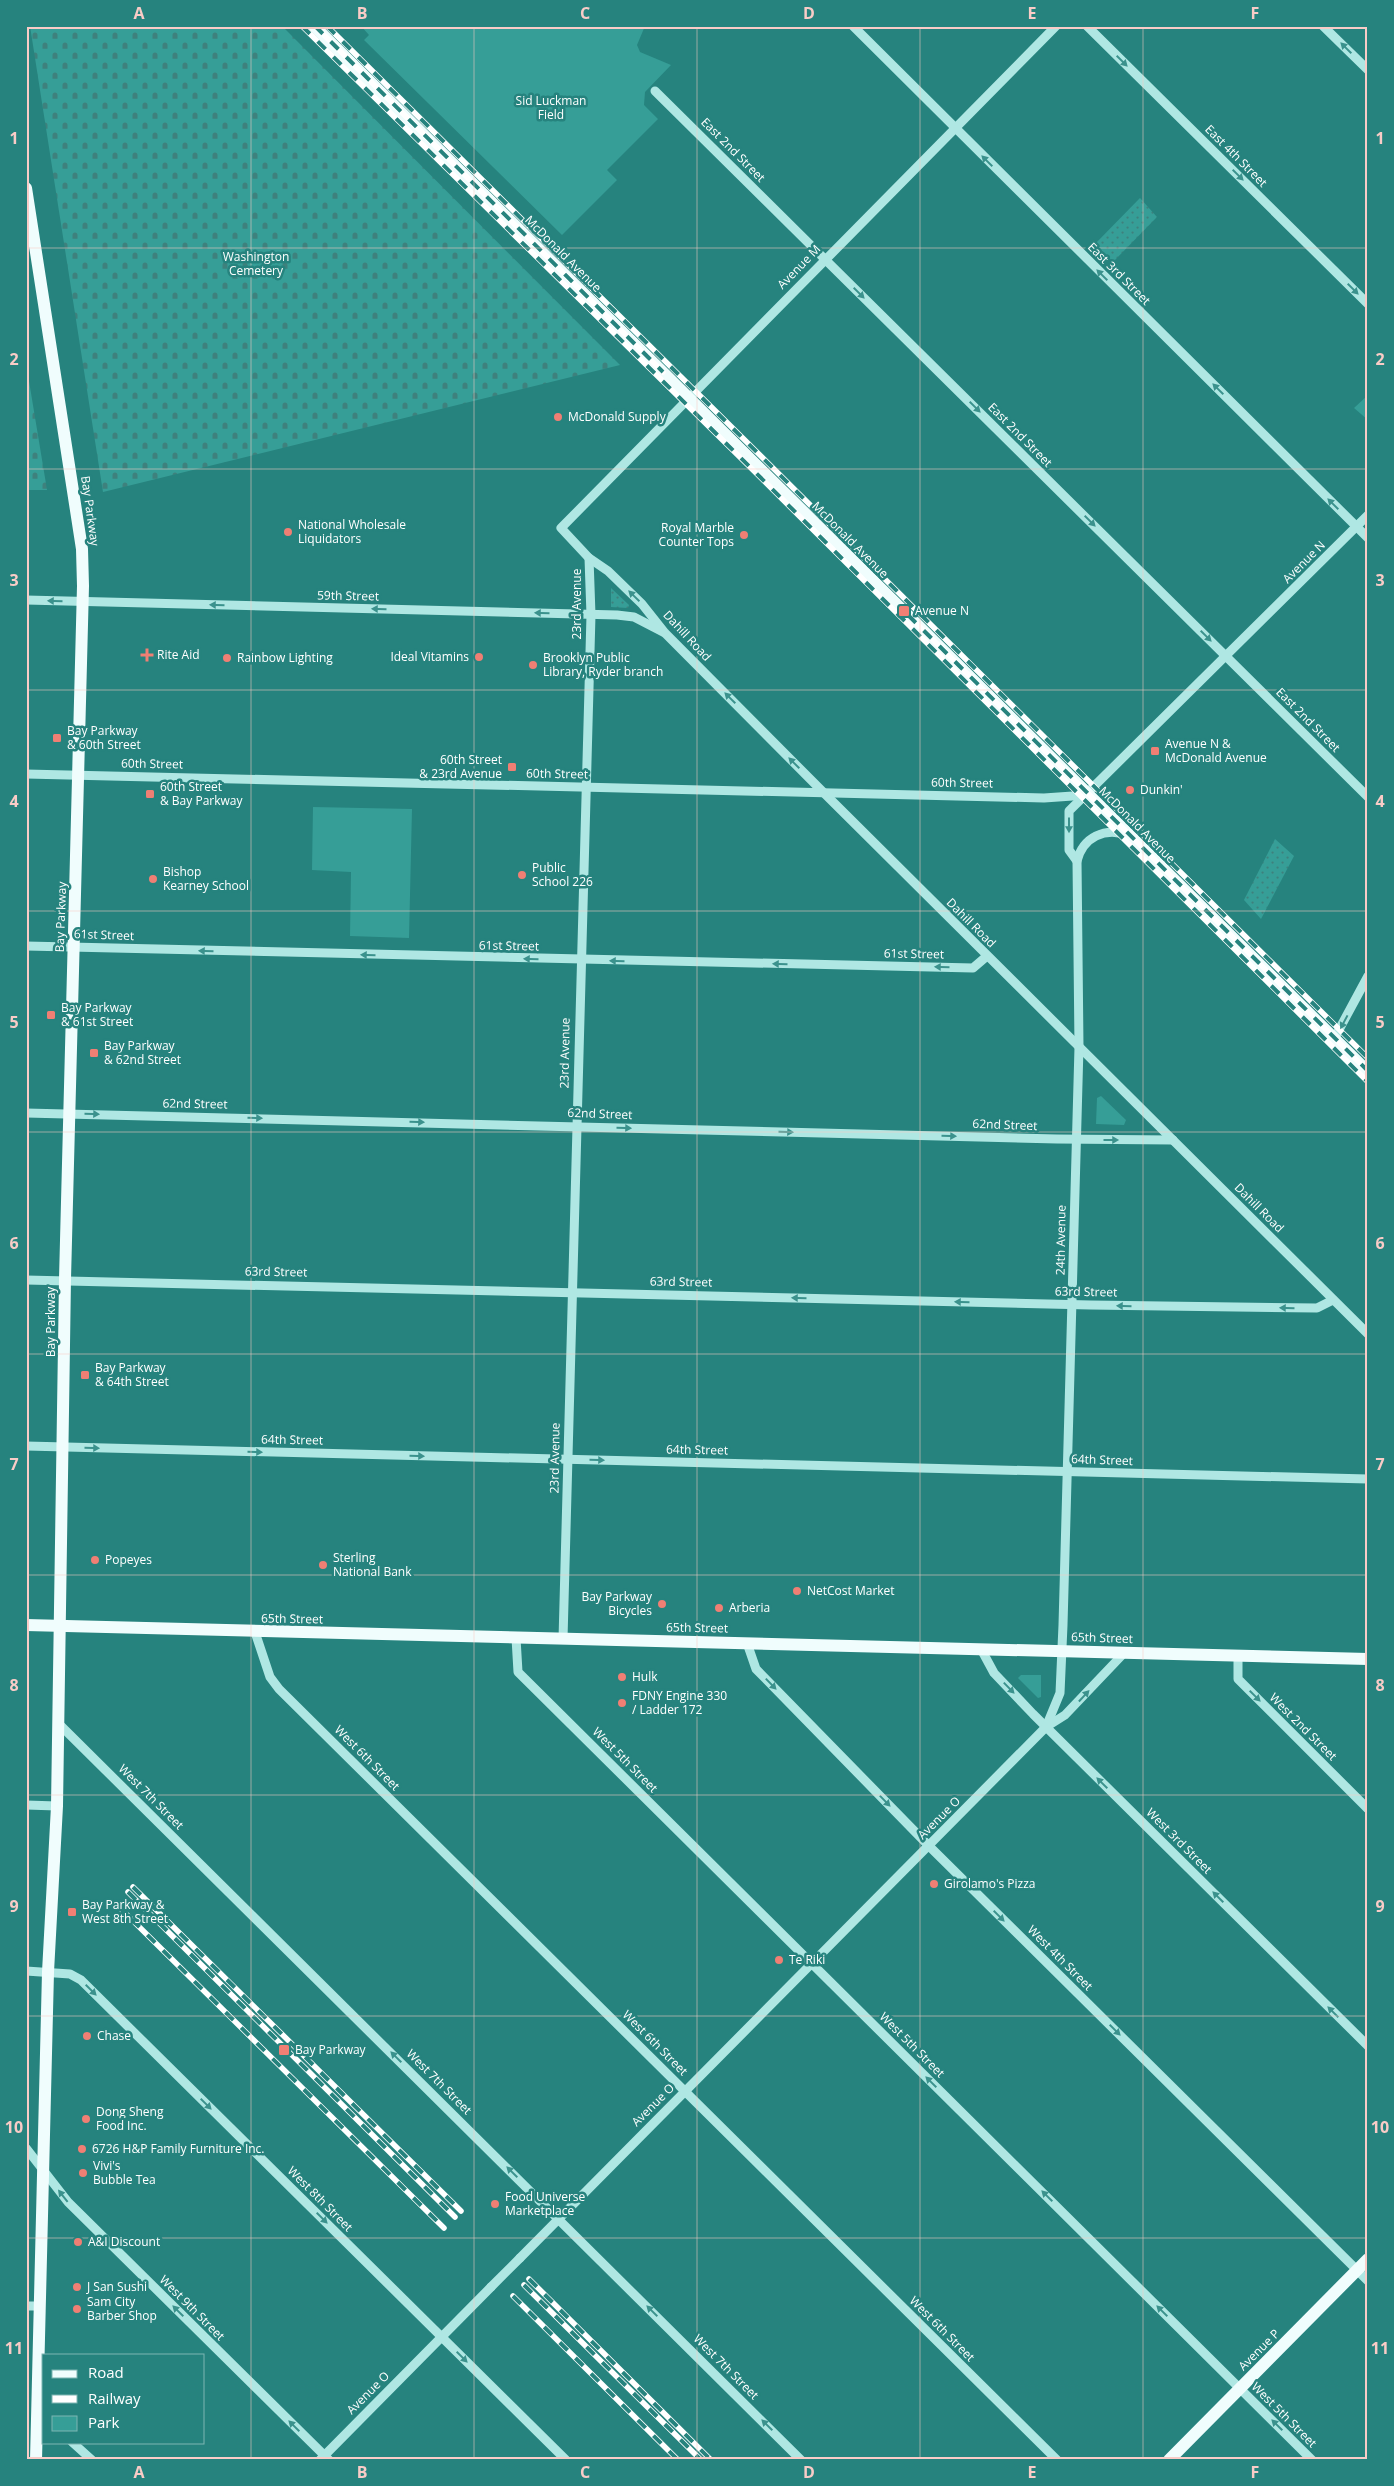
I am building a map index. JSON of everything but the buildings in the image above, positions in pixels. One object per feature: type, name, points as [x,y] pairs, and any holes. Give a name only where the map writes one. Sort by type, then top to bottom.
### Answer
[{"type":"main road","name":"McDonald Avenue","points":[[314,26],[1368,1072]]},
{"type":"main road","name":"Bay Parkway","points":[[26,188],[82,549],[58,1626],[57,1806],[48,1972],[40,2306],[40,2423],[36,2460]]},
{"type":"main road","name":"65th Street","points":[[26,1625],[1368,1659]]},
{"type":"main road","name":"Avenue P","points":[[1169,2460],[1368,2259]]},
{"type":"street","name":"East 3rd Street","points":[[853,26],[1368,538]]},
{"type":"street","name":"Avenue M","points":[[561,528],[825,258],[1056,26]]},
{"type":"street","name":"East 4th Street","points":[[1088,26],[1368,304]]},
{"type":"street","points":[[1323,26],[1368,70]]},
{"type":"street","name":"East 2nd Street","points":[[655,91],[1368,797]]},
{"type":"street","name":"Avenue N","points":[[1087,795],[1368,515]]},
{"type":"street","name":"Dahill Road","points":[[561,528],[589,558],[608,571],[642,604],[665,634],[1368,1334]]},
{"type":"street","name":"23rd Avenue","points":[[563,1639],[575,1126],[591,615],[589,558]]},
{"type":"street","name":"59th Street","points":[[26,600],[634,617],[665,634]]},
{"type":"street","name":"60th Street","points":[[26,774],[1044,798],[1087,795]]},
{"type":"street","name":"24th Avenue","points":[[1062,1651],[1079,1047],[1076,860],[1069,850],[1069,811],[1087,795]]},
{"type":"street","points":[[1076,860],[1083,846],[1096,836],[1112,831],[1128,835]]},
{"type":"street","name":"61st Street","points":[[26,946],[973,968],[987,956]]},
{"type":"street","points":[[1334,1039],[1368,976]]},
{"type":"street","name":"62nd Street","points":[[26,1112],[1076,1140],[1173,1140]]},
{"type":"street","name":"63rd Street","points":[[26,1280],[65,1279],[1071,1305],[1317,1308],[1333,1300]]},
{"type":"street","name":"64th Street","points":[[26,1446],[1368,1479]]},
{"type":"street","name":"West 6th Street","points":[[256,1632],[270,1678],[279,1689],[1057,2460]]},
{"type":"street","name":"West 5th Street","points":[[516,1638],[518,1672],[1312,2460]]},
{"type":"street","name":"West 4th Street","points":[[748,1643],[756,1669],[929,1846],[1368,2281]]},
{"type":"street","name":"West 3rd Street","points":[[981,1649],[994,1673],[1046,1727],[1368,2046]]},
{"type":"street","name":"Avenue O","points":[[1046,1727],[1060,1693],[1062,1651]]},
{"type":"street","name":"Avenue O","points":[[324,2458],[490,2287],[1046,1727],[1065,1715],[1125,1652]]},
{"type":"street","name":"West 2nd Street","points":[[1238,1655],[1238,1679],[1368,1809]]},
{"type":"street","name":"West 7th Street","points":[[58,1723],[801,2460]]},
{"type":"street","points":[[26,1806],[57,1806]]},
{"type":"street","name":"West 8th Street","points":[[26,1971],[70,1974],[81,1980],[566,2460]]},
{"type":"street","name":"West 9th Street","points":[[26,2148],[68,2202],[324,2458]]},
{"type":"street","points":[[26,2306],[40,2306]]},
{"type":"street","points":[[74,2444],[92,2460]]},
{"type":"green space","name":"Washington Cemetery","points":[[30,26],[282,26],[620,365],[103,492]]},
{"type":"green space","name":"Sid Luckman Field","points":[[361,26],[645,26],[637,45],[640,52],[671,65],[645,92],[644,105],[658,119],[607,170],[617,180],[562,235],[364,40],[369,35]]},
{"type":"green space","points":[[1140,198],[1157,217],[1113,262],[1095,244]]},
{"type":"green space","points":[[26,363],[47,490],[26,490]]},
{"type":"green space","points":[[1368,395],[1368,420],[1354,408]]},
{"type":"green space","points":[[611,588],[629,605],[628,608],[611,607]]},
{"type":"green space","points":[[313,807],[412,809],[409,938],[350,936],[351,872],[312,870]]},
{"type":"green space","points":[[1275,839],[1294,856],[1261,919],[1244,900]]},
{"type":"green space","points":[[1101,1096],[1126,1120],[1124,1125],[1096,1124],[1097,1098]]},
{"type":"green space","points":[[1021,1675],[1041,1675],[1041,1697],[1038,1698],[1018,1678]]},
{"type":"railway","points":[[302,26],[752,469],[1368,1082]]},
{"type":"railway","points":[[315,26],[663,372]]},
{"type":"railway","points":[[327,26],[1368,1058]]},
{"type":"railway","points":[[908,615],[1368,1071]]},
{"type":"railway","points":[[133,1887],[461,2211]]},
{"type":"railway","points":[[128,1892],[455,2217]]},
{"type":"railway","points":[[116,1904],[444,2228]]},
{"type":"railway","points":[[529,2279],[711,2460]]},
{"type":"railway","points":[[524,2285],[701,2460]]},
{"type":"railway","points":[[513,2296],[678,2460]]},
{"type":"place","name":"McDonald Supply","points":[[558,417]]},
{"type":"place","name":"National Wholesale Liquidators","points":[[288,532]]},
{"type":"place","name":"Royal Marble Counter Tops","points":[[744,535]]},
{"type":"place","name":"Avenue N","points":[[904,611]]},
{"type":"place","name":"Rite Aid","points":[[147,655]]},
{"type":"place","name":"Ideal Vitamins","points":[[479,657]]},
{"type":"place","name":"Rainbow Lighting","points":[[227,658]]},
{"type":"place","name":"Brooklyn Public Library, Ryder branch","points":[[533,665]]},
{"type":"place","name":"Bay Parkway & 60th Street","points":[[57,738]]},
{"type":"place","name":"Avenue N & McDonald Avenue","points":[[1155,751]]},
{"type":"place","name":"60th Street & 23rd Avenue","points":[[512,767]]},
{"type":"place","name":"Dunkin'","points":[[1130,790]]},
{"type":"place","name":"60th Street & Bay Parkway","points":[[150,794]]},
{"type":"place","name":"Public School 226","points":[[522,875]]},
{"type":"place","name":"Bishop Kearney School","points":[[153,879]]},
{"type":"place","name":"Bay Parkway & 61st Street","points":[[51,1015]]},
{"type":"place","name":"Bay Parkway & 62nd Street","points":[[94,1053]]},
{"type":"place","name":"Bay Parkway & 64th Street","points":[[85,1375]]},
{"type":"place","name":"Popeyes","points":[[95,1560]]},
{"type":"place","name":"Sterling National Bank","points":[[323,1565]]},
{"type":"place","name":"NetCost Market","points":[[797,1591]]},
{"type":"place","name":"Bay Parkway Bicycles","points":[[662,1604]]},
{"type":"place","name":"Arberia","points":[[719,1608]]},
{"type":"place","name":"Hulk","points":[[622,1677]]},
{"type":"place","name":"FDNY Engine 330 / Ladder 172","points":[[622,1703]]},
{"type":"place","name":"Girolamo's Pizza","points":[[934,1884]]},
{"type":"place","name":"Bay Parkway & West 8th Street","points":[[72,1912]]},
{"type":"place","name":"Te Riki","points":[[779,1960]]},
{"type":"place","name":"Chase","points":[[87,2036]]},
{"type":"place","name":"Bay Parkway","points":[[284,2050]]},
{"type":"place","name":"Dong Sheng Food Inc.","points":[[86,2119]]},
{"type":"place","name":"6726 H&P Family Furniture Inc.","points":[[82,2149]]},
{"type":"place","name":"Vivi's Bubble Tea","points":[[83,2173]]},
{"type":"place","name":"Food Universe Marketplace","points":[[495,2204]]},
{"type":"place","name":"A&I Discount","points":[[78,2242]]},
{"type":"place","name":"J San Sushi","points":[[77,2287]]},
{"type":"place","name":"Sam City Barber Shop","points":[[77,2309]]}]
